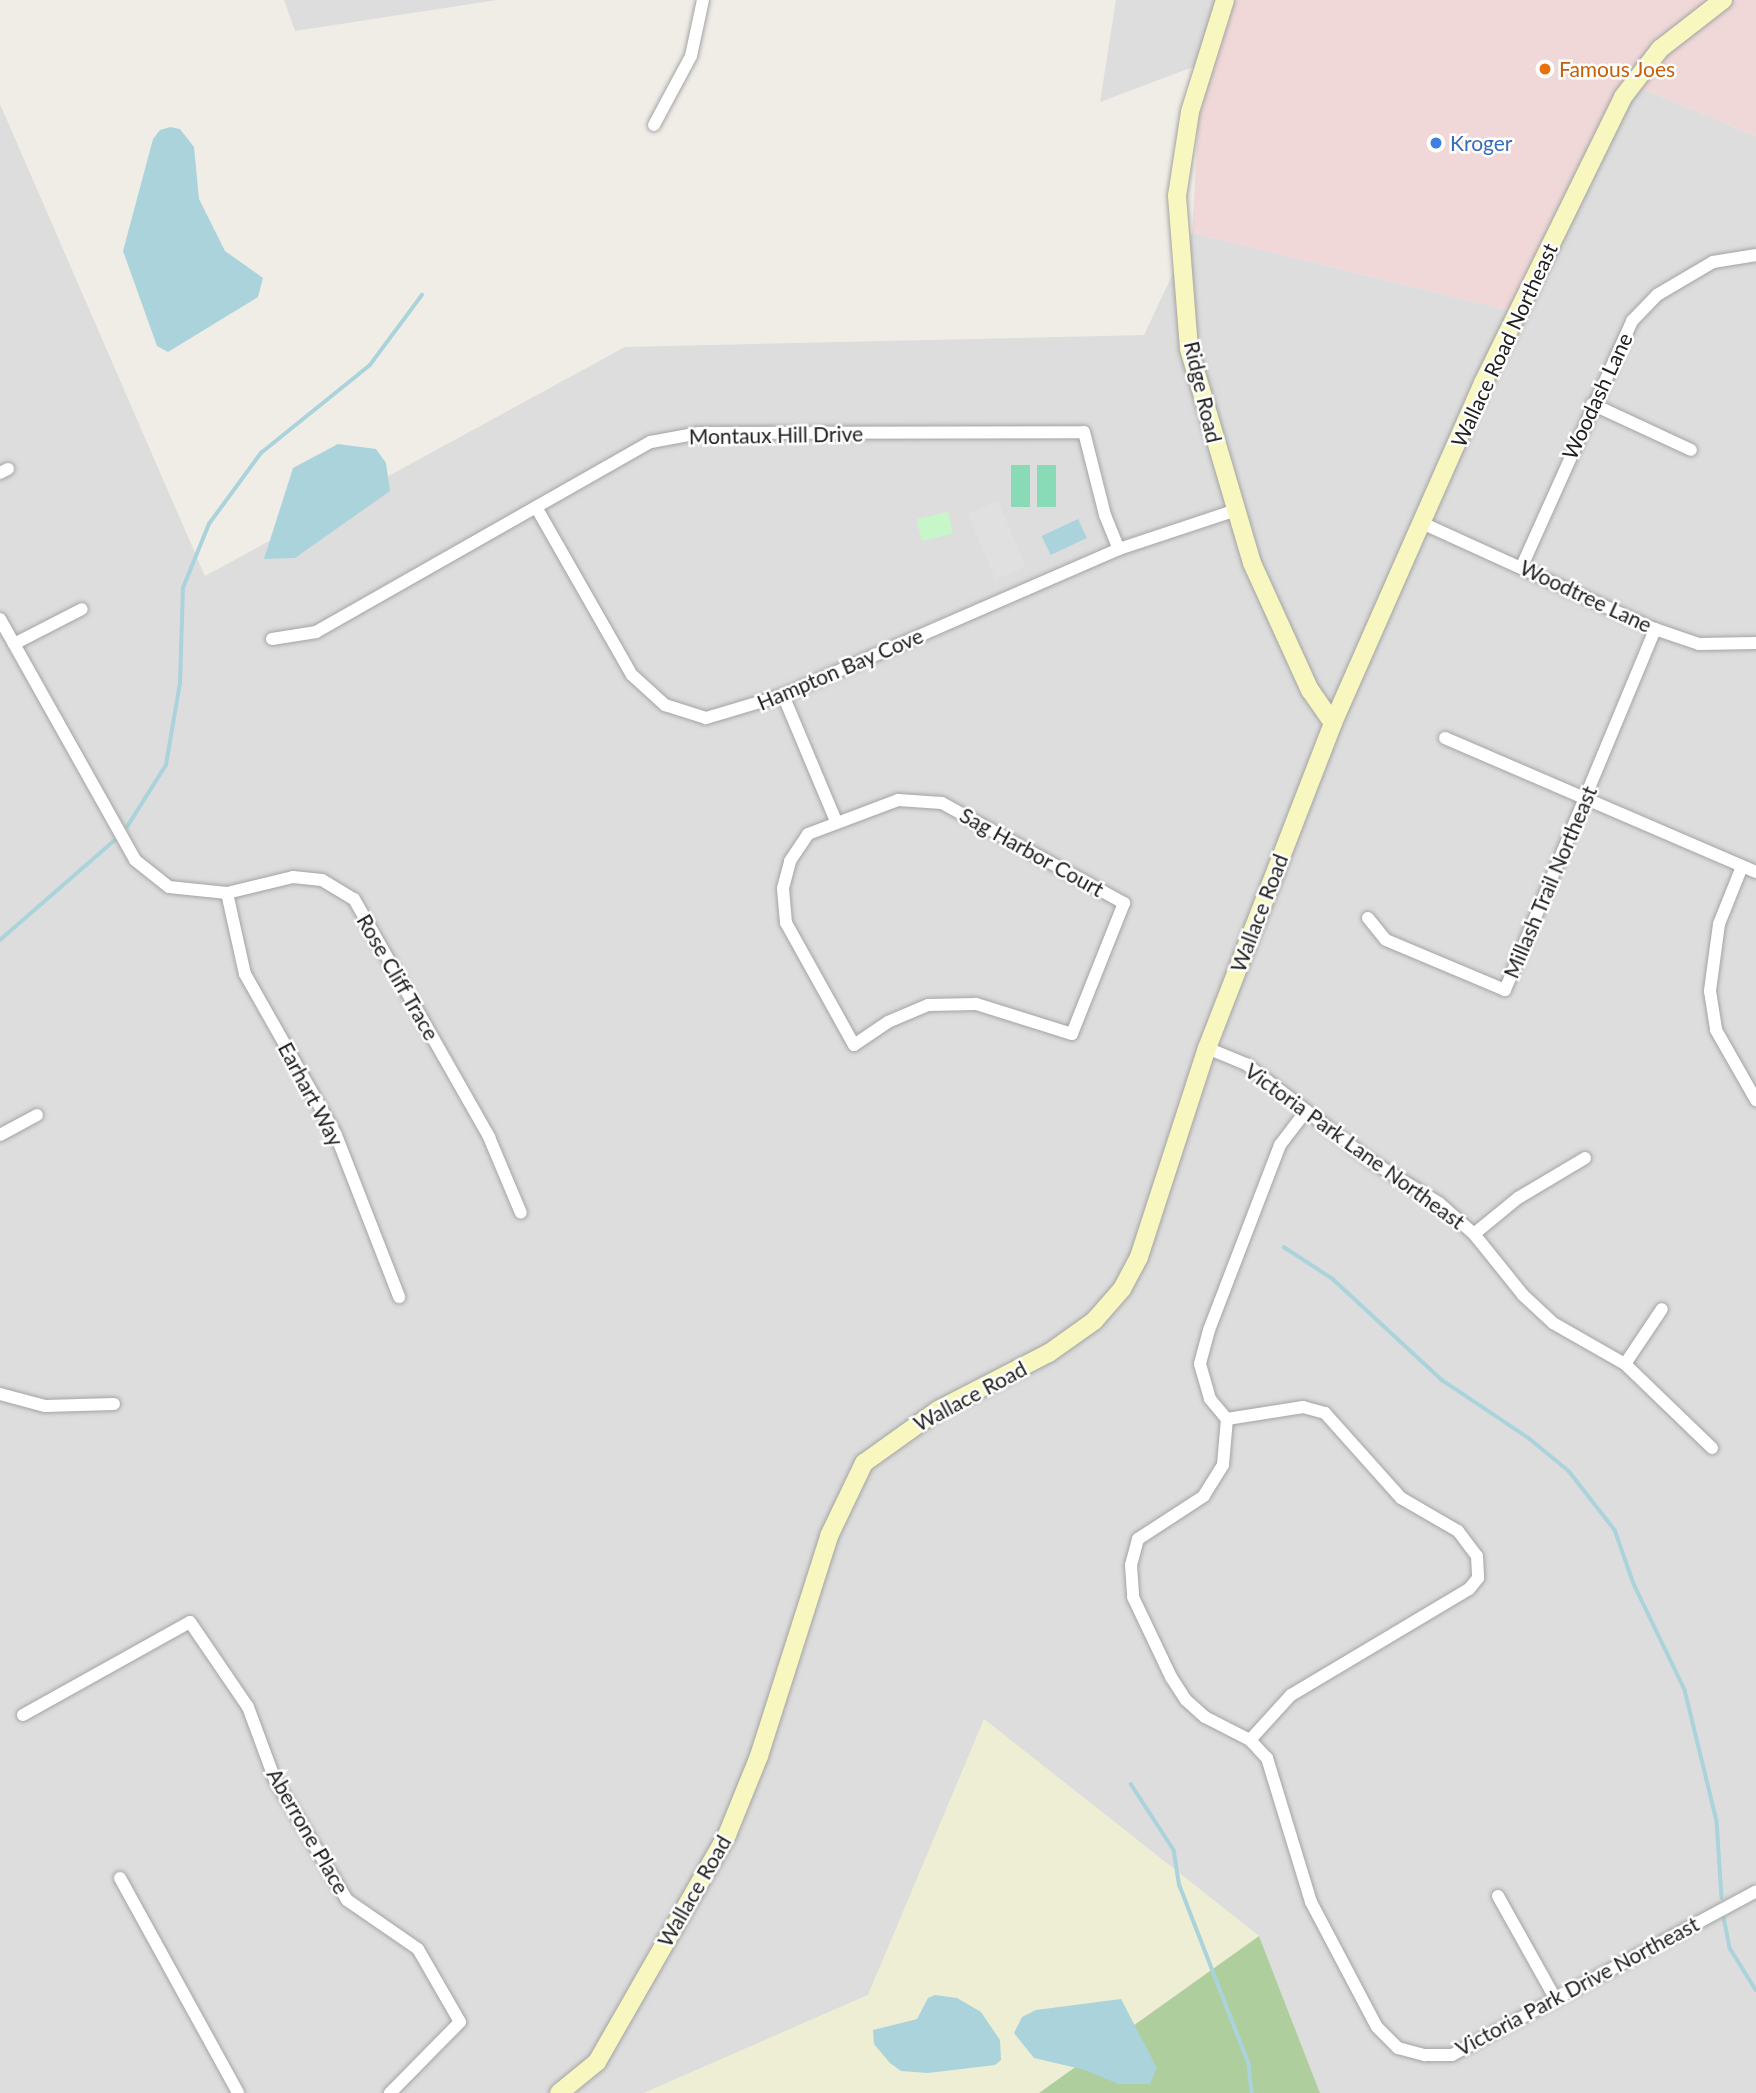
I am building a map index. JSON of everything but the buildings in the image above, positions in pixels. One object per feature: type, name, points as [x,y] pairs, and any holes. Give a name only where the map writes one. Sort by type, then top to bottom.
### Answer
[{"type":"street","points":[[654,125],[691,56],[703,0]]},
{"type":"street","name":"Ridge Road","points":[[1225,0],[1190,111],[1177,196],[1189,349],[1233,511],[1284,637],[1310,690],[1333,723]]},
{"type":"street","name":"Wallace Road Northeast","points":[[1333,723],[1483,383],[1623,97],[1660,49],[1723,0]]},
{"type":"street","name":"Woodash Lane","points":[[1522,566],[1592,404],[1632,321],[1657,295],[1713,262],[1756,255]]},
{"type":"street","points":[[1592,404],[1691,450]]},
{"type":"street","name":"Montaux Hill Drive","points":[[272,639],[316,632],[651,442],[699,433],[1084,432],[1105,515],[1119,549]]},
{"type":"street","name":"Hampton Bay Cove","points":[[536,507],[632,676],[665,705],[706,718],[783,695],[1119,549],[1233,511]]},
{"type":"street","name":"Woodtree Lane","points":[[1423,523],[1655,629],[1699,644],[1756,643]]},
{"type":"street","points":[[14,644],[82,609]]},
{"type":"street","name":"Rose Cliff Trace","points":[[0,619],[135,860],[169,887],[227,893],[293,877],[322,880],[354,899],[489,1137],[522,1213]]},
{"type":"street","name":"Millash Trail Northeast","points":[[1368,918],[1387,940],[1505,990],[1655,629]]},
{"type":"street","points":[[783,695],[836,821]]},
{"type":"street","name":"Wallace Road","points":[[559,2093],[597,2062],[727,1835],[759,1756],[829,1536],[864,1463],[938,1410],[1049,1353],[1094,1321],[1122,1289],[1139,1257],[1207,1048],[1333,723]]},
{"type":"street","points":[[1445,738],[1741,869],[1756,872]]},
{"type":"street","name":"Sag Harbor Court","points":[[898,800],[943,803],[1124,903],[1072,1034],[976,1004],[928,1005],[888,1022],[854,1045],[786,923],[783,888],[790,861],[808,834],[836,821],[898,800]]},
{"type":"street","points":[[1741,869],[1719,924],[1710,991],[1716,1030],[1756,1100]]},
{"type":"street","name":"Earhart Way","points":[[227,893],[244,974],[336,1135],[399,1297]]},
{"type":"street","name":"Victoria Park Lane Northeast","points":[[1207,1048],[1246,1064],[1371,1161],[1440,1203],[1474,1234],[1523,1295],[1553,1323],[1625,1364],[1712,1448]]},
{"type":"street","points":[[1250,1740],[1291,1695],[1469,1589],[1478,1578],[1477,1556],[1458,1531],[1401,1498],[1325,1413],[1303,1407],[1227,1419],[1210,1399],[1200,1364],[1209,1330],[1280,1145],[1306,1111]]},
{"type":"street","points":[[0,1135],[37,1115]]},
{"type":"street","points":[[1474,1234],[1518,1198],[1585,1158]]},
{"type":"street","points":[[1625,1364],[1662,1309]]},
{"type":"street","points":[[0,1394],[45,1406],[114,1404]]},
{"type":"street","name":"Victoria Park Drive Northeast","points":[[1227,1419],[1223,1465],[1204,1496],[1138,1539],[1131,1565],[1133,1597],[1186,1700],[1205,1717],[1250,1740],[1267,1758],[1277,1783],[1296,1863],[1311,1902],[1377,2027],[1398,2048],[1425,2055],[1452,2055],[1756,1891]]},
{"type":"street","name":"Aberrone Place","points":[[23,1716],[190,1622],[248,1707],[275,1780],[347,1900],[418,1949],[460,2022],[397,2091]]},
{"type":"street","points":[[120,1878],[238,2093]]},
{"type":"street","points":[[1498,1896],[1555,1998]]},
{"type":"shaded area","points":[[284,0],[497,0],[295,31]]},
{"type":"shaded area","points":[[1116,0],[1222,0],[1209,61],[1100,102]]},
{"type":"shaded area","points":[[1222,0],[1756,0],[1756,136],[1633,85],[1516,312],[1192,233],[1199,107]]},
{"type":"shaded area","points":[[1633,85],[1756,136],[1756,2093],[1320,2093],[1259,1936],[985,1720],[868,1995],[644,2093],[0,2093],[0,104],[205,576],[625,347],[1144,335],[1192,233],[1516,312]]},
{"type":"shaded area","points":[[998,501],[1026,566],[995,579],[968,514]]},
{"type":"green space","points":[[1011,465],[1030,465],[1030,507],[1011,507]]},
{"type":"green space","points":[[1037,465],[1056,465],[1056,507],[1037,507]]},
{"type":"green space","points":[[948,512],[953,533],[922,541],[917,519]]},
{"type":"green space","points":[[984,1719],[1259,1936],[1039,2093],[644,2093],[868,1995]]},
{"type":"green space","points":[[1259,1936],[1320,2093],[1039,2093]]},
{"type":"water","points":[[170,127],[180,129],[194,147],[199,199],[225,251],[263,278],[258,297],[168,352],[157,346],[123,251],[153,139],[160,130]]},
{"type":"water","points":[[338,444],[376,449],[386,463],[390,491],[295,558],[264,559],[293,468]]},
{"type":"water","points":[[1078,519],[1087,538],[1051,555],[1042,536]]},
{"type":"water","points":[[935,1995],[957,1998],[981,2012],[1000,2040],[1001,2060],[995,2065],[928,2073],[901,2071],[890,2063],[874,2044],[873,2030],[917,2019],[928,1998]]},
{"type":"water","points":[[1121,1999],[1157,2068],[1150,2084],[1118,2084],[1085,2070],[1034,2058],[1014,2033],[1022,2017],[1036,2010]]},
{"type":"waterway","points":[[127,827],[166,765],[180,683],[183,588],[209,524],[261,453],[370,365],[422,295]]},
{"type":"waterway","points":[[0,940],[114,841]]},
{"type":"waterway","points":[[1284,1247],[1333,1279],[1442,1380],[1530,1439],[1569,1471],[1615,1530],[1634,1584],[1685,1690],[1717,1821],[1722,1898]]},
{"type":"waterway","points":[[1131,1784],[1174,1850],[1180,1886],[1249,2064],[1252,2093]]},
{"type":"waterway","points":[[1724,1917],[1730,1948],[1756,1990]]},
{"type":"place","name":"Famous Joes","points":[[1545,69]]},
{"type":"place","name":"Kroger","points":[[1436,143]]}]
